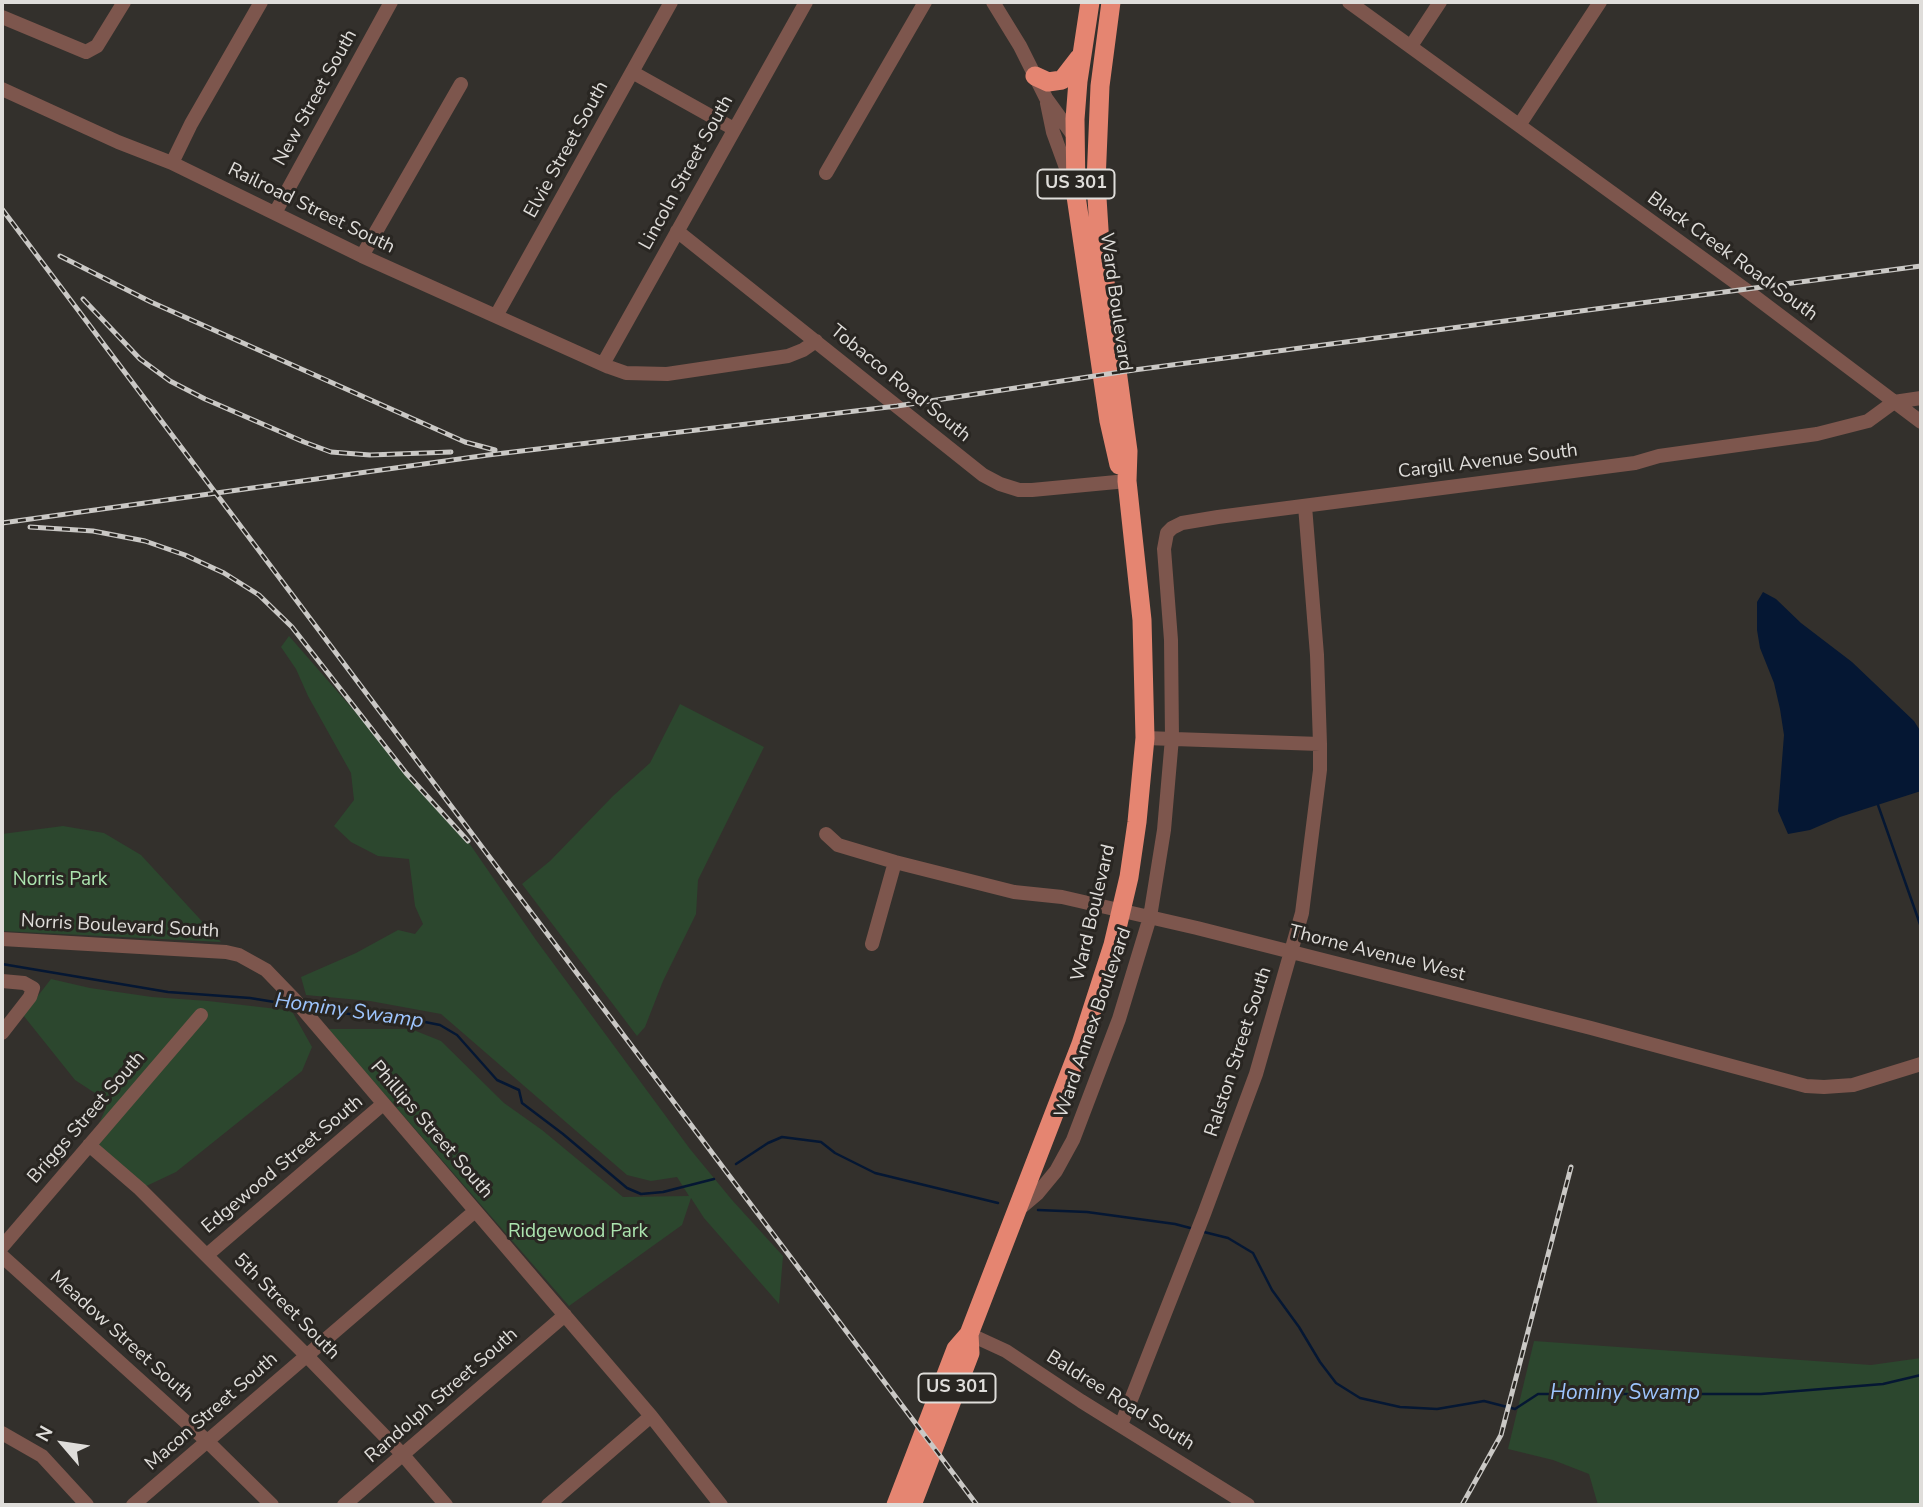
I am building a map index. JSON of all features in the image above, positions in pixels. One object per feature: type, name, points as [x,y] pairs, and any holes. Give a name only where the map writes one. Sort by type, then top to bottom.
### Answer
[{"type":"highway","name":"Ward Boulevard","points":[[1090,2],[1078,81],[1076,196],[1109,421],[1117,461],[1127,481]]},
{"type":"highway","points":[[1103,2],[1104,61]]},
{"type":"highway","name":"Ward Boulevard","points":[[896,1505],[956,1349],[969,1334],[1093,1008],[1121,910],[1137,822],[1145,738],[1142,620],[1127,481],[1128,451],[1100,245],[1096,172],[1111,2]]},
{"type":"highway","points":[[1035,76],[1048,82],[1062,80],[1082,55]]},
{"type":"highway","points":[[1075,138],[1096,172]]},
{"type":"highway","name":"Ward Boulevard","points":[[912,1505],[970,1353],[969,1334]]},
{"type":"street","points":[[2,17],[86,52],[97,46],[124,2]]},
{"type":"street","points":[[172,163],[191,124],[261,2]]},
{"type":"street","name":"New Street South","points":[[275,213],[391,2]]},
{"type":"street","name":"Elvie Street South","points":[[496,316],[671,2]]},
{"type":"street","name":"Lincoln Street South","points":[[603,364],[806,2]]},
{"type":"street","points":[[826,173],[925,2]]},
{"type":"street","points":[[993,2],[1046,98],[1075,138]]},
{"type":"street","name":"Black Creek Road South","points":[[1349,2],[1767,305],[1921,422]]},
{"type":"street","points":[[1410,46],[1440,2]]},
{"type":"street","points":[[1520,124],[1596,3]]},
{"type":"street","points":[[632,72],[734,129]]},
{"type":"street","points":[[362,256],[461,84]]},
{"type":"street","name":"Railroad Street South","points":[[2,89],[118,142],[172,163],[362,256],[626,373],[667,374],[788,356],[816,341]]},
{"type":"street","points":[[1046,98],[1053,132],[1076,196]]},
{"type":"street","name":"Tobacco Road South","points":[[677,231],[983,475],[1019,491],[1127,481]]},
{"type":"street","name":"Cargill Avenue South","points":[[1169,618],[1164,550],[1167,533],[1172,527],[1182,523],[1635,463],[1660,456],[1817,434],[1868,421],[1894,402],[1921,398]]},
{"type":"street","name":"Ralston Street South","points":[[1121,1425],[1256,1074],[1301,913],[1320,770],[1317,656],[1305,506]]},
{"type":"street","points":[[1142,620],[1169,618]]},
{"type":"street","name":"Ward Annex Boulevard","points":[[1017,1212],[1056,1171],[1073,1140],[1119,1019],[1150,917],[1164,830],[1172,738],[1169,618]]},
{"type":"street","points":[[1145,738],[1320,744]]},
{"type":"street","name":"Thorne Avenue West","points":[[826,834],[838,845],[895,862],[1014,892],[1062,897],[1150,917],[1591,1028],[1806,1086],[1853,1085],[1921,1064]]},
{"type":"street","points":[[872,944],[895,862]]},
{"type":"street","name":"Norris Boulevard South","points":[[2,939],[235,954]]},
{"type":"street","name":"Phillips Street South","points":[[235,954],[253,961],[281,984],[651,1416],[722,1505]]},
{"type":"street","points":[[2,981],[24,983],[33,988],[30,997],[2,1033]]},
{"type":"street","name":"Briggs Street South","points":[[2,1247],[201,1015]]},
{"type":"street","name":"Edgewood Street South","points":[[207,1255],[383,1104]]},
{"type":"street","name":"5th Street South","points":[[89,1145],[140,1189],[207,1255],[402,1455],[446,1505]]},
{"type":"street","name":"Macon Street South","points":[[133,1505],[475,1211]]},
{"type":"street","name":"Meadow Street South","points":[[2,1256],[208,1442],[272,1505]]},
{"type":"street","name":"Randolph Street South","points":[[344,1505],[565,1315]]},
{"type":"street","name":"Baldree Road South","points":[[969,1334],[1006,1351],[1248,1505]]},
{"type":"street","points":[[548,1505],[651,1416]]},
{"type":"street","points":[[2,1433],[42,1456],[87,1505]]},
{"type":"green space","name":"Ridgewood Park","points":[[289,636],[467,840],[536,940],[690,1149],[783,1256],[779,1304],[704,1218],[691,1198],[682,1225],[569,1306],[328,1029],[411,1029],[441,1041],[504,1103],[542,1130],[623,1197],[689,1196],[677,1177],[651,1181],[627,1175],[441,1014],[370,1001],[306,995],[301,977],[356,953],[398,930],[415,934],[423,924],[415,906],[409,859],[378,856],[351,842],[334,826],[354,800],[351,773],[296,669],[281,647]]},
{"type":"green space","points":[[680,704],[764,747],[698,880],[696,914],[663,981],[645,1027],[637,1036],[522,884],[550,861],[613,796],[650,763]]},
{"type":"green space","name":"Norris Park","points":[[63,826],[104,833],[141,855],[221,942],[2,931],[2,834]]},
{"type":"green space","points":[[51,979],[152,997],[286,1010],[293,1013],[312,1047],[302,1071],[176,1172],[140,1189],[89,1145],[106,1108],[104,1099],[75,1080],[23,1015]]},
{"type":"green space","points":[[1534,1341],[1871,1365],[1921,1358],[1921,1505],[1598,1505],[1589,1474],[1553,1460],[1508,1449]]},
{"type":"water","points":[[1763,592],[1776,599],[1801,623],[1852,662],[1914,721],[1921,732],[1921,791],[1840,817],[1810,830],[1788,834],[1778,811],[1784,735],[1774,683],[1760,648],[1757,630],[1757,602]]},
{"type":"waterway","points":[[1878,805],[1921,927]]},
{"type":"waterway","name":"Hominy Swamp","points":[[2,964],[168,992],[250,998],[293,1005]]},
{"type":"waterway","name":"Hominy Swamp","points":[[310,1007],[378,1019],[410,1019],[440,1025],[457,1035],[497,1080],[519,1090],[522,1103],[627,1188],[641,1194],[663,1192],[714,1179]]},
{"type":"waterway","name":"Hominy Swamp","points":[[736,1164],[782,1137],[821,1142],[835,1153],[875,1173],[998,1203]]},
{"type":"waterway","name":"Hominy Swamp","points":[[1038,1210],[1087,1212],[1194,1229]]},
{"type":"waterway","name":"Hominy Swamp","points":[[1204,1232],[1228,1238],[1253,1253],[1272,1290],[1336,1383],[1360,1398],[1400,1407],[1437,1409],[1484,1401],[1515,1409],[1538,1394],[1761,1394],[1883,1384],[1921,1375]]},
{"type":"railway","points":[[2,209],[977,1505]]},
{"type":"railway","points":[[60,256],[151,302],[465,442],[495,450]]},
{"type":"railway","points":[[2,523],[488,455],[897,406],[1134,370],[1921,266]]},
{"type":"railway","points":[[83,299],[140,359],[170,381],[304,442],[331,452],[370,455],[451,452]]},
{"type":"railway","points":[[30,527],[93,531],[145,541],[224,573],[259,595],[292,627],[406,773],[468,841]]},
{"type":"railway","points":[[1462,1505],[1501,1435],[1571,1167]]}]
